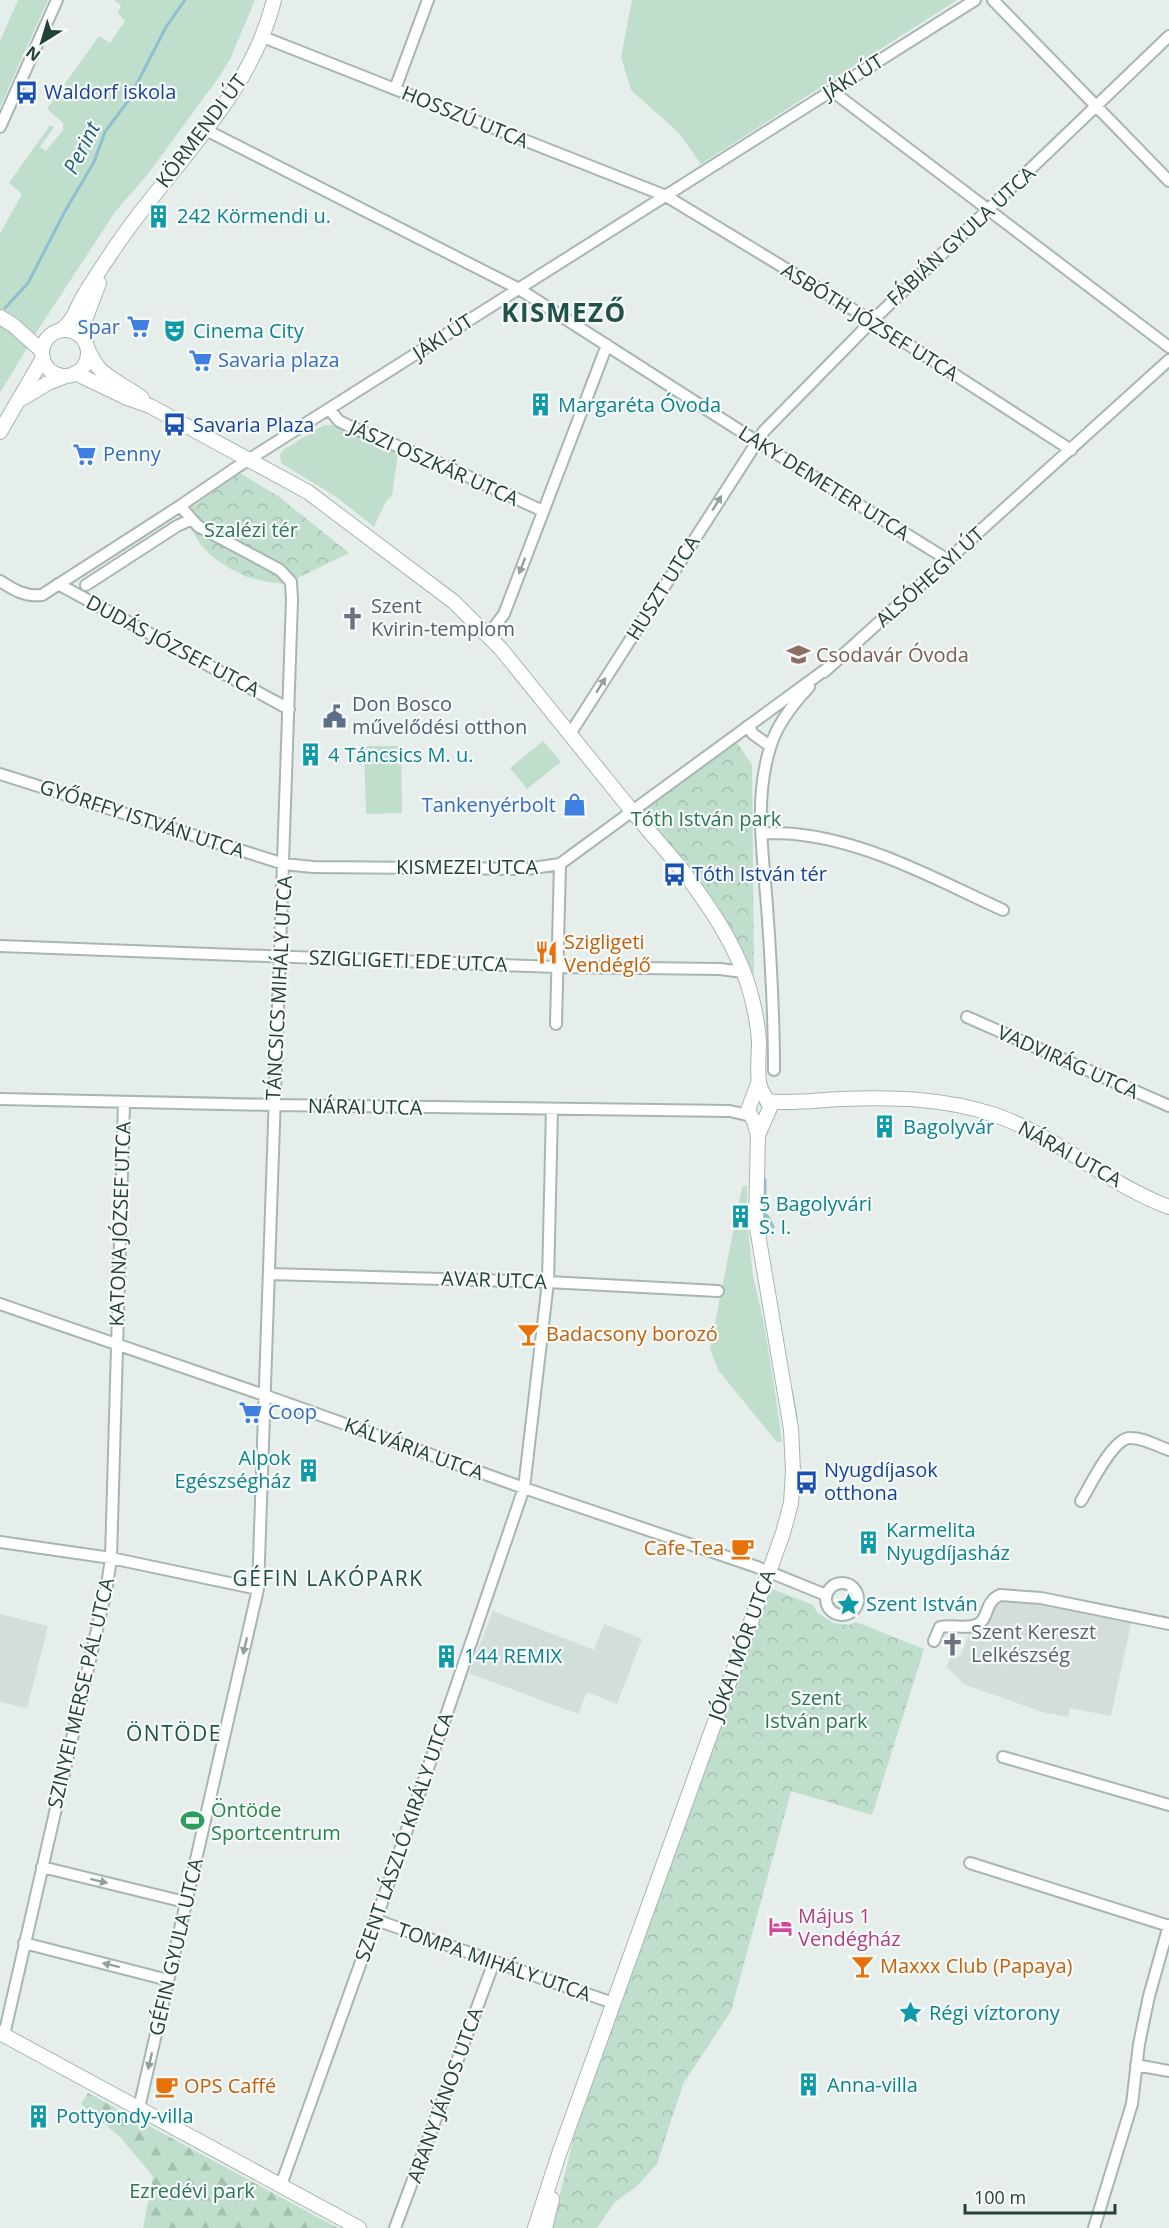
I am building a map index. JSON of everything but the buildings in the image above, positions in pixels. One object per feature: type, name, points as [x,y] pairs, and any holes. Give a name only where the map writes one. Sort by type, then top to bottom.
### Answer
[{"type":"street","points":[[0,127],[57,0]]},
{"type":"street","name":"KÖRMENDI ÚT","points":[[56,333],[73,317],[82,299],[137,217],[241,82],[263,37],[274,0]]},
{"type":"street","points":[[395,89],[428,0]]},
{"type":"street","name":"JÁKI ÚT","points":[[0,581],[21,593],[31,596],[42,595],[250,459],[975,0]]},
{"type":"street","points":[[993,0],[1169,181]]},
{"type":"street","name":"FÁBIÁN GYULA UTCA","points":[[756,441],[872,321],[1169,36]]},
{"type":"street","name":"HOSSZÚ UTCA","points":[[263,37],[666,196]]},
{"type":"street","points":[[832,91],[1169,347]]},
{"type":"street","name":"LAKY DEMETER UTCA","points":[[206,130],[519,289],[756,441],[948,560]]},
{"type":"street","name":"ASBÓTH JÓZSEF UTCA","points":[[666,196],[872,321],[1071,450]]},
{"type":"street","name":"KÖRMENDI ÚT","points":[[87,346],[86,320],[111,254]]},
{"type":"street","points":[[0,316],[20,329],[43,355],[52,371],[70,375],[150,406],[308,492],[454,603],[488,635],[698,891],[714,915],[743,972],[751,994],[757,1027],[759,1081],[768,1107],[761,1120],[750,1110]]},
{"type":"street","points":[[20,329],[34,333],[70,331],[78,334],[98,367],[128,387],[150,406]]},
{"type":"street","points":[[0,432],[43,355],[45,342],[56,333]]},
{"type":"street","points":[[488,635],[495,629],[504,614],[607,345]]},
{"type":"street","points":[[19,401],[48,382],[70,375],[84,365],[87,346]]},
{"type":"street","name":"ALSÓHEGYI ÚT","points":[[774,1070],[774,1002],[762,833],[762,782],[770,746],[788,713],[806,690],[829,667],[1169,360]]},
{"type":"street","name":"JÁSZI OSZKÁR UTCA","points":[[330,410],[339,421],[351,427],[439,463],[543,511]]},
{"type":"street","name":"HUSZT UTCA","points":[[570,735],[756,441]]},
{"type":"street","points":[[86,585],[177,525],[190,520],[180,506]]},
{"type":"street","name":"TÁNCSICS MIHÁLY UTCA","points":[[190,520],[280,570],[291,582],[281,956],[273,1105],[270,1274],[264,1395]]},
{"type":"street","name":"DUDÁS JÓZSEF UTCA","points":[[58,584],[289,709]]},
{"type":"street","name":"KISMEZEI UTCA","points":[[284,864],[313,867],[526,869],[560,864],[829,667]]},
{"type":"street","points":[[748,726],[753,734],[770,746]]},
{"type":"street","name":"GYŐRFFY ISTVÁN UTCA","points":[[0,774],[284,864]]},
{"type":"street","points":[[762,833],[815,837],[879,855],[1003,910]]},
{"type":"street","points":[[556,1024],[560,864]]},
{"type":"street","name":"SZIGLIGETI EDE UTCA","points":[[0,946],[557,967],[720,969],[743,972]]},
{"type":"street","name":"VADVIRÁG UTCA","points":[[967,1017],[1169,1106]]},
{"type":"street","points":[[750,1110],[759,1081]]},
{"type":"street","points":[[750,1110],[758,1097],[768,1107]]},
{"type":"street","name":"NÁRAI UTCA","points":[[768,1107],[786,1107],[825,1100],[906,1098],[953,1104],[988,1113],[1025,1128],[1138,1193],[1169,1207]]},
{"type":"street","name":"NÁRAI UTCA","points":[[0,1099],[124,1103],[750,1110]]},
{"type":"street","name":"KATONA JÓZSEF UTCA","points":[[117,1346],[124,1103]]},
{"type":"street","name":"JÓKAI MÓR UTCA","points":[[533,2228],[783,1533],[791,1503],[794,1471],[790,1419],[756,1222],[758,1135],[768,1107]]},
{"type":"street","name":"SZENT LÁSZLÓ KIRÁLY UTCA","points":[[281,2185],[376,1920],[524,1488],[548,1282],[552,1109]]},
{"type":"street","name":"JÓKAI MÓR UTCA","points":[[750,1110],[758,1135]]},
{"type":"street","name":"AVAR UTCA","points":[[270,1274],[548,1282],[718,1291]]},
{"type":"street","name":"KÁLVÁRIA UTCA","points":[[0,1304],[524,1488],[769,1571],[826,1595]]},
{"type":"street","name":"SZINYEI MERSE PÁL UTCA","points":[[2,2034],[107,1586],[111,1558],[117,1346]]},
{"type":"street","name":"GÉFIN GYULA UTCA","points":[[139,2108],[258,1589],[264,1395]]},
{"type":"street","points":[[1082,1501],[1113,1450],[1123,1440],[1140,1439],[1169,1450]]},
{"type":"street","points":[[0,1542],[111,1558],[258,1589]]},
{"type":"street","points":[[934,1641],[940,1627],[978,1625],[989,1604],[1000,1595],[1041,1598],[1169,1624]]},
{"type":"street","points":[[1003,1757],[1169,1805]]},
{"type":"street","points":[[970,1863],[1169,1926],[1149,1996],[1136,2065],[1132,2104],[1094,2228]]},
{"type":"street","points":[[42,1867],[185,1902]]},
{"type":"street","name":"TOMPA MIHÁLY UTCA","points":[[376,1920],[613,2003]]},
{"type":"street","points":[[24,1943],[168,1980]]},
{"type":"street","name":"ARANY JÁNOS UTCA","points":[[395,2228],[494,1962]]},
{"type":"street","points":[[2,2034],[359,2228]]},
{"type":"street","points":[[1136,2065],[1169,2071]]},
{"type":"street","name":"JÓKAI MÓR UTCA","points":[[545,2228],[567,2136]]},
{"type":"shaded area","points":[[1023,1599],[1132,1619],[1111,1716],[1070,1708],[1068,1717],[1046,1713],[965,1685],[947,1667],[952,1652],[960,1657],[971,1628],[984,1632],[996,1600]]},
{"type":"shaded area","points":[[493,1611],[594,1650],[604,1624],[642,1639],[617,1704],[587,1692],[578,1714],[469,1673]]},
{"type":"shaded area","points":[[0,1614],[48,1626],[27,1708],[0,1702]]},
{"type":"green space","points":[[18,0],[48,0],[0,107],[0,41]]},
{"type":"green space","points":[[114,0],[255,0],[231,57],[219,77],[148,174],[115,212],[0,393],[0,234],[22,194],[9,183],[50,125],[54,127],[40,147],[46,151],[63,130],[63,123],[47,109],[99,36],[110,43],[125,21],[118,13],[121,5]]},
{"type":"green space","points":[[632,0],[957,0],[701,164],[679,133],[631,90],[621,57]]},
{"type":"green space","points":[[324,425],[331,425],[398,452],[392,496],[386,501],[374,527],[338,498],[281,463],[280,455],[283,450]]},
{"type":"green space","name":"Szalézi tér","points":[[240,473],[278,496],[349,553],[285,584],[247,577],[213,557],[201,545],[182,514]]},
{"type":"green space","name":"Tóth István park","points":[[734,738],[752,765],[754,975],[699,882],[638,813]]},
{"type":"green space","points":[[543,741],[561,762],[527,789],[510,768]]},
{"type":"green space","points":[[364,746],[401,746],[402,813],[366,814]]},
{"type":"green space","points":[[747,1185],[747,1218],[753,1276],[763,1319],[782,1442],[777,1442],[718,1370],[710,1348],[742,1187]]},
{"type":"green space","name":"Szent István park","points":[[770,1588],[813,1605],[817,1612],[833,1623],[849,1625],[856,1622],[924,1649],[872,1815],[791,1791],[731,2011],[683,2084],[657,2164],[637,2186],[614,2203],[597,2228],[552,2228],[575,2132]]},
{"type":"green space","name":"Ezredévi park","points":[[88,2093],[338,2228],[143,2228],[153,2176],[120,2137],[81,2104]]},
{"type":"waterway","name":"Perint","points":[[5,308],[28,283],[64,213],[94,162],[105,132],[128,101],[166,27],[185,0]]},
{"type":"waterway","points":[[765,1180],[765,1240]]},
{"type":"waterway","points":[[764,1213],[773,1227]]},
{"type":"waterway","points":[[791,1391],[796,1417]]},
{"type":"place","name":"Waldorf iskola","points":[[26,92]]},
{"type":"place","name":"242 Körmendi u.","points":[[159,216]]},
{"type":"place","name":"Spar","points":[[138,327]]},
{"type":"place","name":"Cinema City","points":[[175,331]]},
{"type":"place","name":"Savaria plaza","points":[[200,360]]},
{"type":"place","name":"Margaréta Óvoda","points":[[540,405]]},
{"type":"place","name":"Savaria Plaza","points":[[175,425]]},
{"type":"place","name":"Penny","points":[[85,454]]},
{"type":"place","name":"Szent Kvirin-templom","points":[[353,618]]},
{"type":"place","name":"Csodavár Óvoda","points":[[798,655]]},
{"type":"place","name":"Don Bosco művelődési otthon","points":[[334,716]]},
{"type":"place","name":"4 Táncsics M. u.","points":[[310,755]]},
{"type":"place","name":"Tankenyérbolt","points":[[574,805]]},
{"type":"place","name":"Tóth István tér","points":[[674,874]]},
{"type":"place","name":"Szigligeti Vendéglő","points":[[546,953]]},
{"type":"place","name":"Bagolyvár","points":[[885,1127]]},
{"type":"place","name":"5 Bagolyvári S. I.","points":[[741,1216]]},
{"type":"place","name":"Badacsony borozó","points":[[528,1334]]},
{"type":"place","name":"Coop","points":[[250,1412]]},
{"type":"place","name":"Alpok Egészségház","points":[[309,1470]]},
{"type":"place","name":"Nyugdíjasok otthona","points":[[806,1482]]},
{"type":"place","name":"Karmelita Nyugdíjasház","points":[[868,1542]]},
{"type":"place","name":"Cafe Tea","points":[[742,1548]]},
{"type":"place","name":"Szent István","points":[[848,1604]]},
{"type":"place","name":"Szent Kereszt Lelkészség","points":[[953,1644]]},
{"type":"place","name":"144 REMIX","points":[[446,1656]]},
{"type":"place","name":"Öntöde Sportcentrum","points":[[193,1821]]},
{"type":"place","name":"Május 1 Vendégház","points":[[780,1927]]},
{"type":"place","name":"Maxxx Club (Papaya)","points":[[862,1966]]},
{"type":"place","name":"Régi víztorony","points":[[911,2013]]},
{"type":"place","name":"Anna-villa","points":[[809,2085]]},
{"type":"place","name":"OPS Caffé","points":[[166,2086]]},
{"type":"place","name":"Pottyondy-villa","points":[[38,2116]]},
{"type":"district","name":"KISMEZŐ","points":[[564,313]]},
{"type":"district","name":"GÉFIN LAKÓPARK","points":[[328,1579]]},
{"type":"district","name":"ÖNTÖDE","points":[[174,1734]]}]
